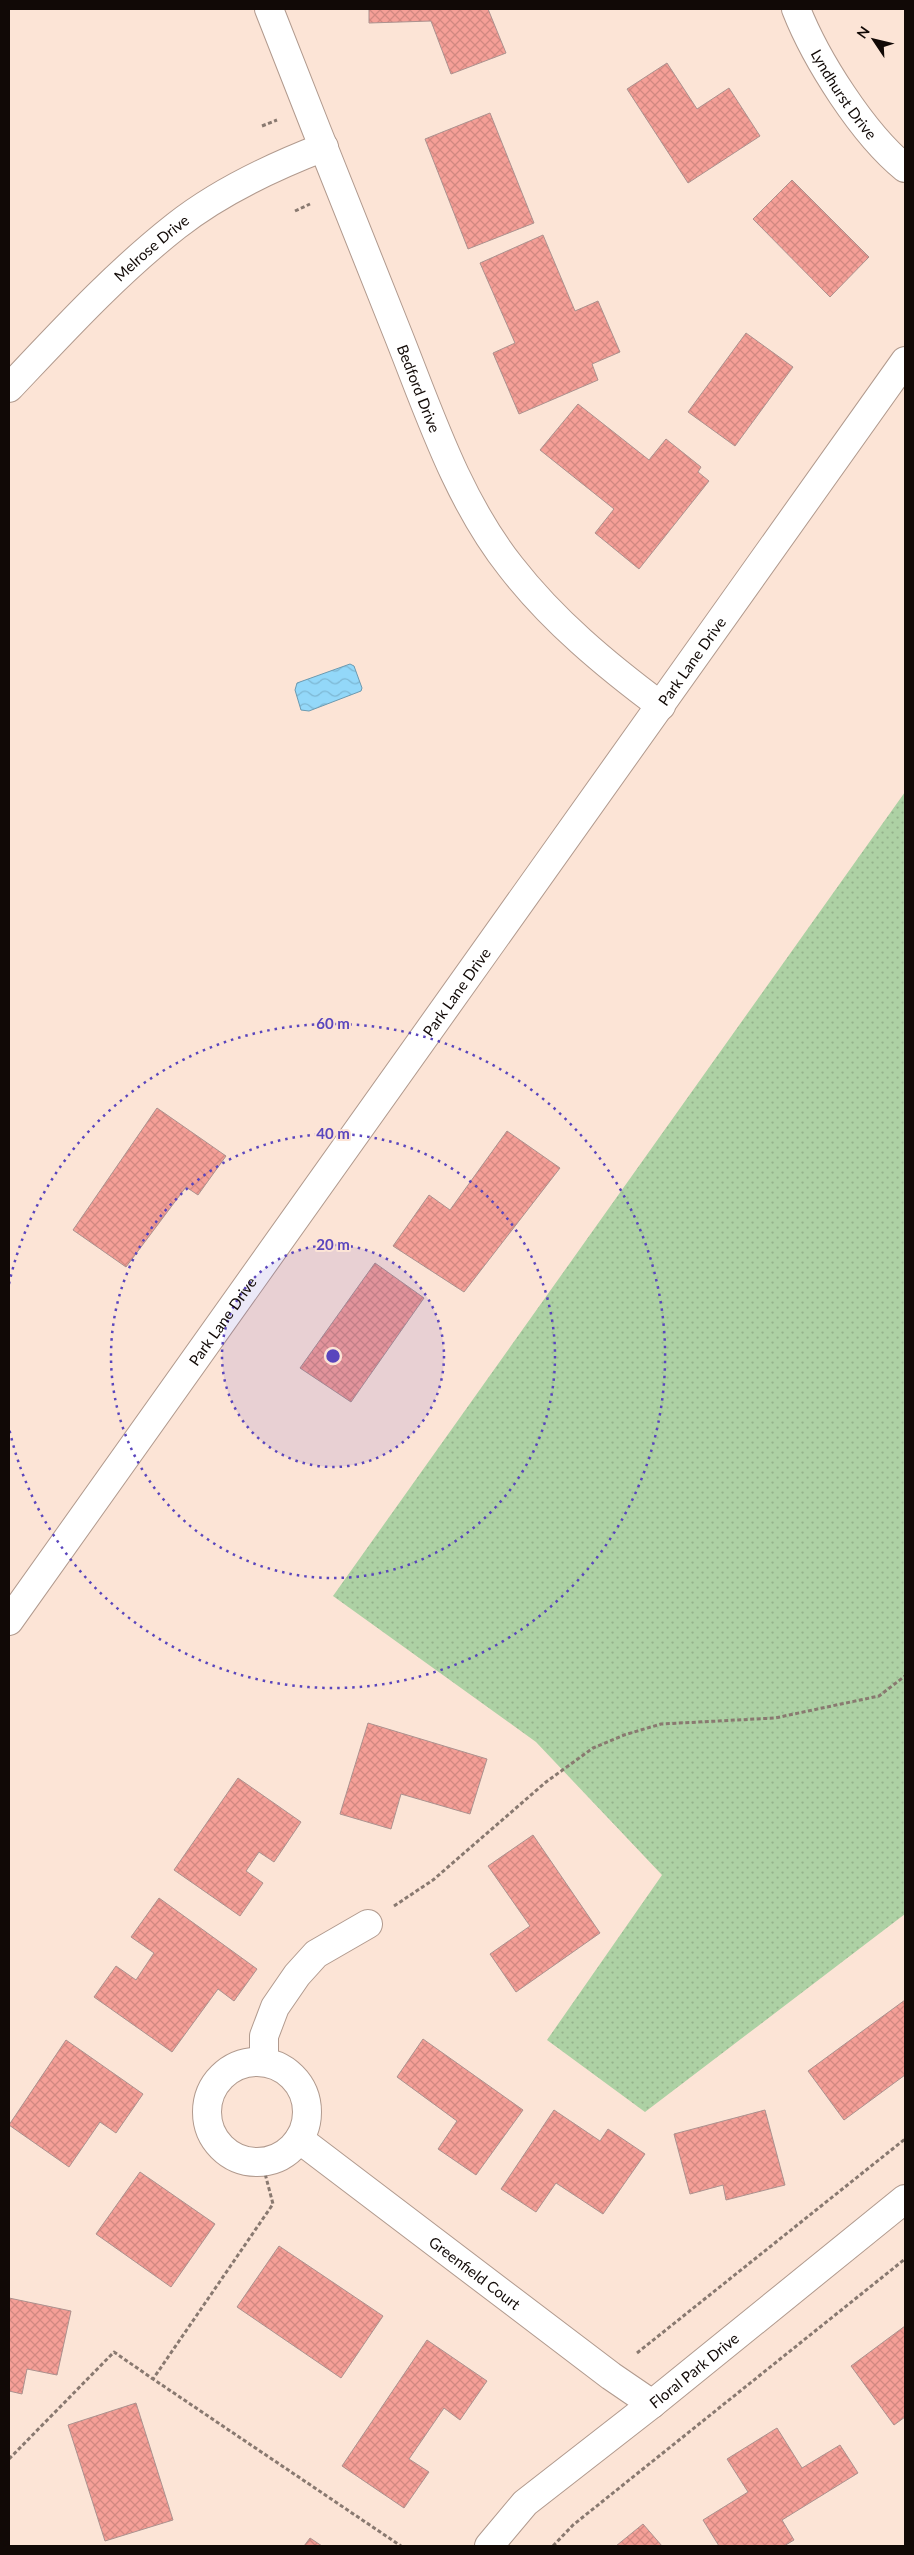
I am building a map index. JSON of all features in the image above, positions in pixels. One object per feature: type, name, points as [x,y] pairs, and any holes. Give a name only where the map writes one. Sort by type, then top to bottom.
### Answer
[{"type":"street","name":"Bedford Drive","points":[[269,9],[440,438],[478,520],[511,567],[563,624],[624,678],[661,706]]},
{"type":"street","name":"Lyndhurst Drive","points":[[796,9],[827,71],[889,155],[905,168]]},
{"type":"street","name":"Melrose Drive","points":[[9,388],[101,291],[176,225],[230,190],[324,147]]},
{"type":"street","name":"Park Lane Drive","points":[[9,1622],[905,360]]},
{"type":"street","points":[[264,2062],[264,2036],[275,2007],[297,1975],[316,1954],[368,1924]]},
{"type":"street","points":[[264,2062],[280,2067],[293,2077],[302,2091],[307,2107],[306,2124],[299,2139],[289,2151],[276,2158],[262,2162],[245,2160],[230,2154],[218,2142],[210,2128],[207,2111],[210,2095],[219,2080],[231,2069],[247,2063],[264,2062]]},
{"type":"street","name":"Greenfield Court","points":[[299,2139],[610,2376],[652,2404]]},
{"type":"street","name":"Floral Park Drive","points":[[490,2546],[525,2503],[652,2404],[905,2199]]},
{"type":"path","points":[[368,1924],[433,1880],[546,1782],[593,1748],[624,1735],[661,1724],[775,1718],[879,1696],[905,1676]]},
{"type":"path","points":[[632,2356],[905,2140]]},
{"type":"path","points":[[153,2379],[273,2204],[262,2162]]},
{"type":"path","points":[[553,2546],[581,2519],[905,2259]]},
{"type":"path","points":[[9,2460],[114,2352],[401,2546]]},
{"type":"green space","points":[[905,792],[905,1914],[645,2112],[547,2040],[662,1875],[536,1742],[333,1596]]},
{"type":"water","points":[[350,664],[354,666],[362,688],[361,691],[309,711],[301,710],[295,690],[297,683]]},
{"type":"building","points":[[369,9],[488,9],[506,53],[451,74],[431,21],[369,23]]},
{"type":"building","points":[[667,63],[697,109],[729,88],[760,136],[688,183],[627,89]]},
{"type":"building","points":[[490,113],[534,223],[468,249],[425,139]]},
{"type":"building","points":[[792,180],[869,257],[830,297],[753,219]]},
{"type":"building","points":[[543,235],[575,311],[598,301],[620,352],[592,364],[598,380],[519,414],[493,353],[515,343],[480,263]]},
{"type":"building","points":[[746,333],[793,367],[735,446],[688,412]]},
{"type":"building","points":[[578,404],[649,460],[666,439],[701,467],[698,472],[709,481],[639,569],[595,533],[614,509],[540,450]]},
{"type":"building","points":[[157,1108],[226,1156],[198,1195],[186,1187],[126,1267],[73,1230]]},
{"type":"building","points":[[507,1131],[560,1168],[464,1292],[393,1246],[429,1195],[450,1210]]},
{"type":"building","points":[[375,1263],[424,1298],[351,1402],[300,1368]]},
{"type":"building","points":[[368,1723],[487,1759],[470,1814],[401,1794],[391,1829],[340,1814]]},
{"type":"building","points":[[238,1778],[301,1822],[274,1862],[259,1852],[246,1871],[263,1883],[240,1916],[174,1870]]},
{"type":"building","points":[[533,1835],[600,1933],[516,1992],[490,1954],[530,1926],[488,1866]]},
{"type":"building","points":[[159,1898],[257,1969],[234,2001],[218,1989],[172,2052],[94,1997],[116,1966],[136,1980],[154,1953],[131,1937]]},
{"type":"building","points":[[905,2000],[905,2075],[844,2120],[808,2071]]},
{"type":"building","points":[[423,2039],[523,2110],[476,2175],[438,2149],[457,2121],[397,2077]]},
{"type":"building","points":[[66,2040],[143,2094],[116,2133],[100,2122],[69,2167],[9,2125]]},
{"type":"building","points":[[554,2110],[600,2141],[608,2129],[645,2154],[603,2214],[556,2183],[536,2212],[501,2189]]},
{"type":"building","points":[[765,2110],[785,2185],[726,2200],[723,2185],[690,2194],[674,2134]]},
{"type":"building","points":[[140,2172],[215,2224],[171,2287],[96,2234]]},
{"type":"building","points":[[279,2246],[383,2316],[341,2378],[237,2307]]},
{"type":"building","points":[[9,2298],[71,2311],[57,2375],[27,2369],[22,2394],[9,2391]]},
{"type":"building","points":[[905,2326],[905,2417],[894,2425],[851,2366]]},
{"type":"building","points":[[427,2340],[487,2381],[460,2420],[444,2408],[409,2459],[429,2472],[404,2508],[342,2466]]},
{"type":"building","points":[[136,2403],[173,2520],[105,2541],[68,2425]]},
{"type":"building","points":[[777,2428],[802,2468],[840,2445],[858,2473],[782,2520],[794,2540],[784,2546],[719,2546],[703,2520],[748,2492],[727,2459]]},
{"type":"building","points":[[643,2524],[662,2546],[616,2546]]},
{"type":"building","points":[[310,2538],[322,2546],[304,2546]]}]
